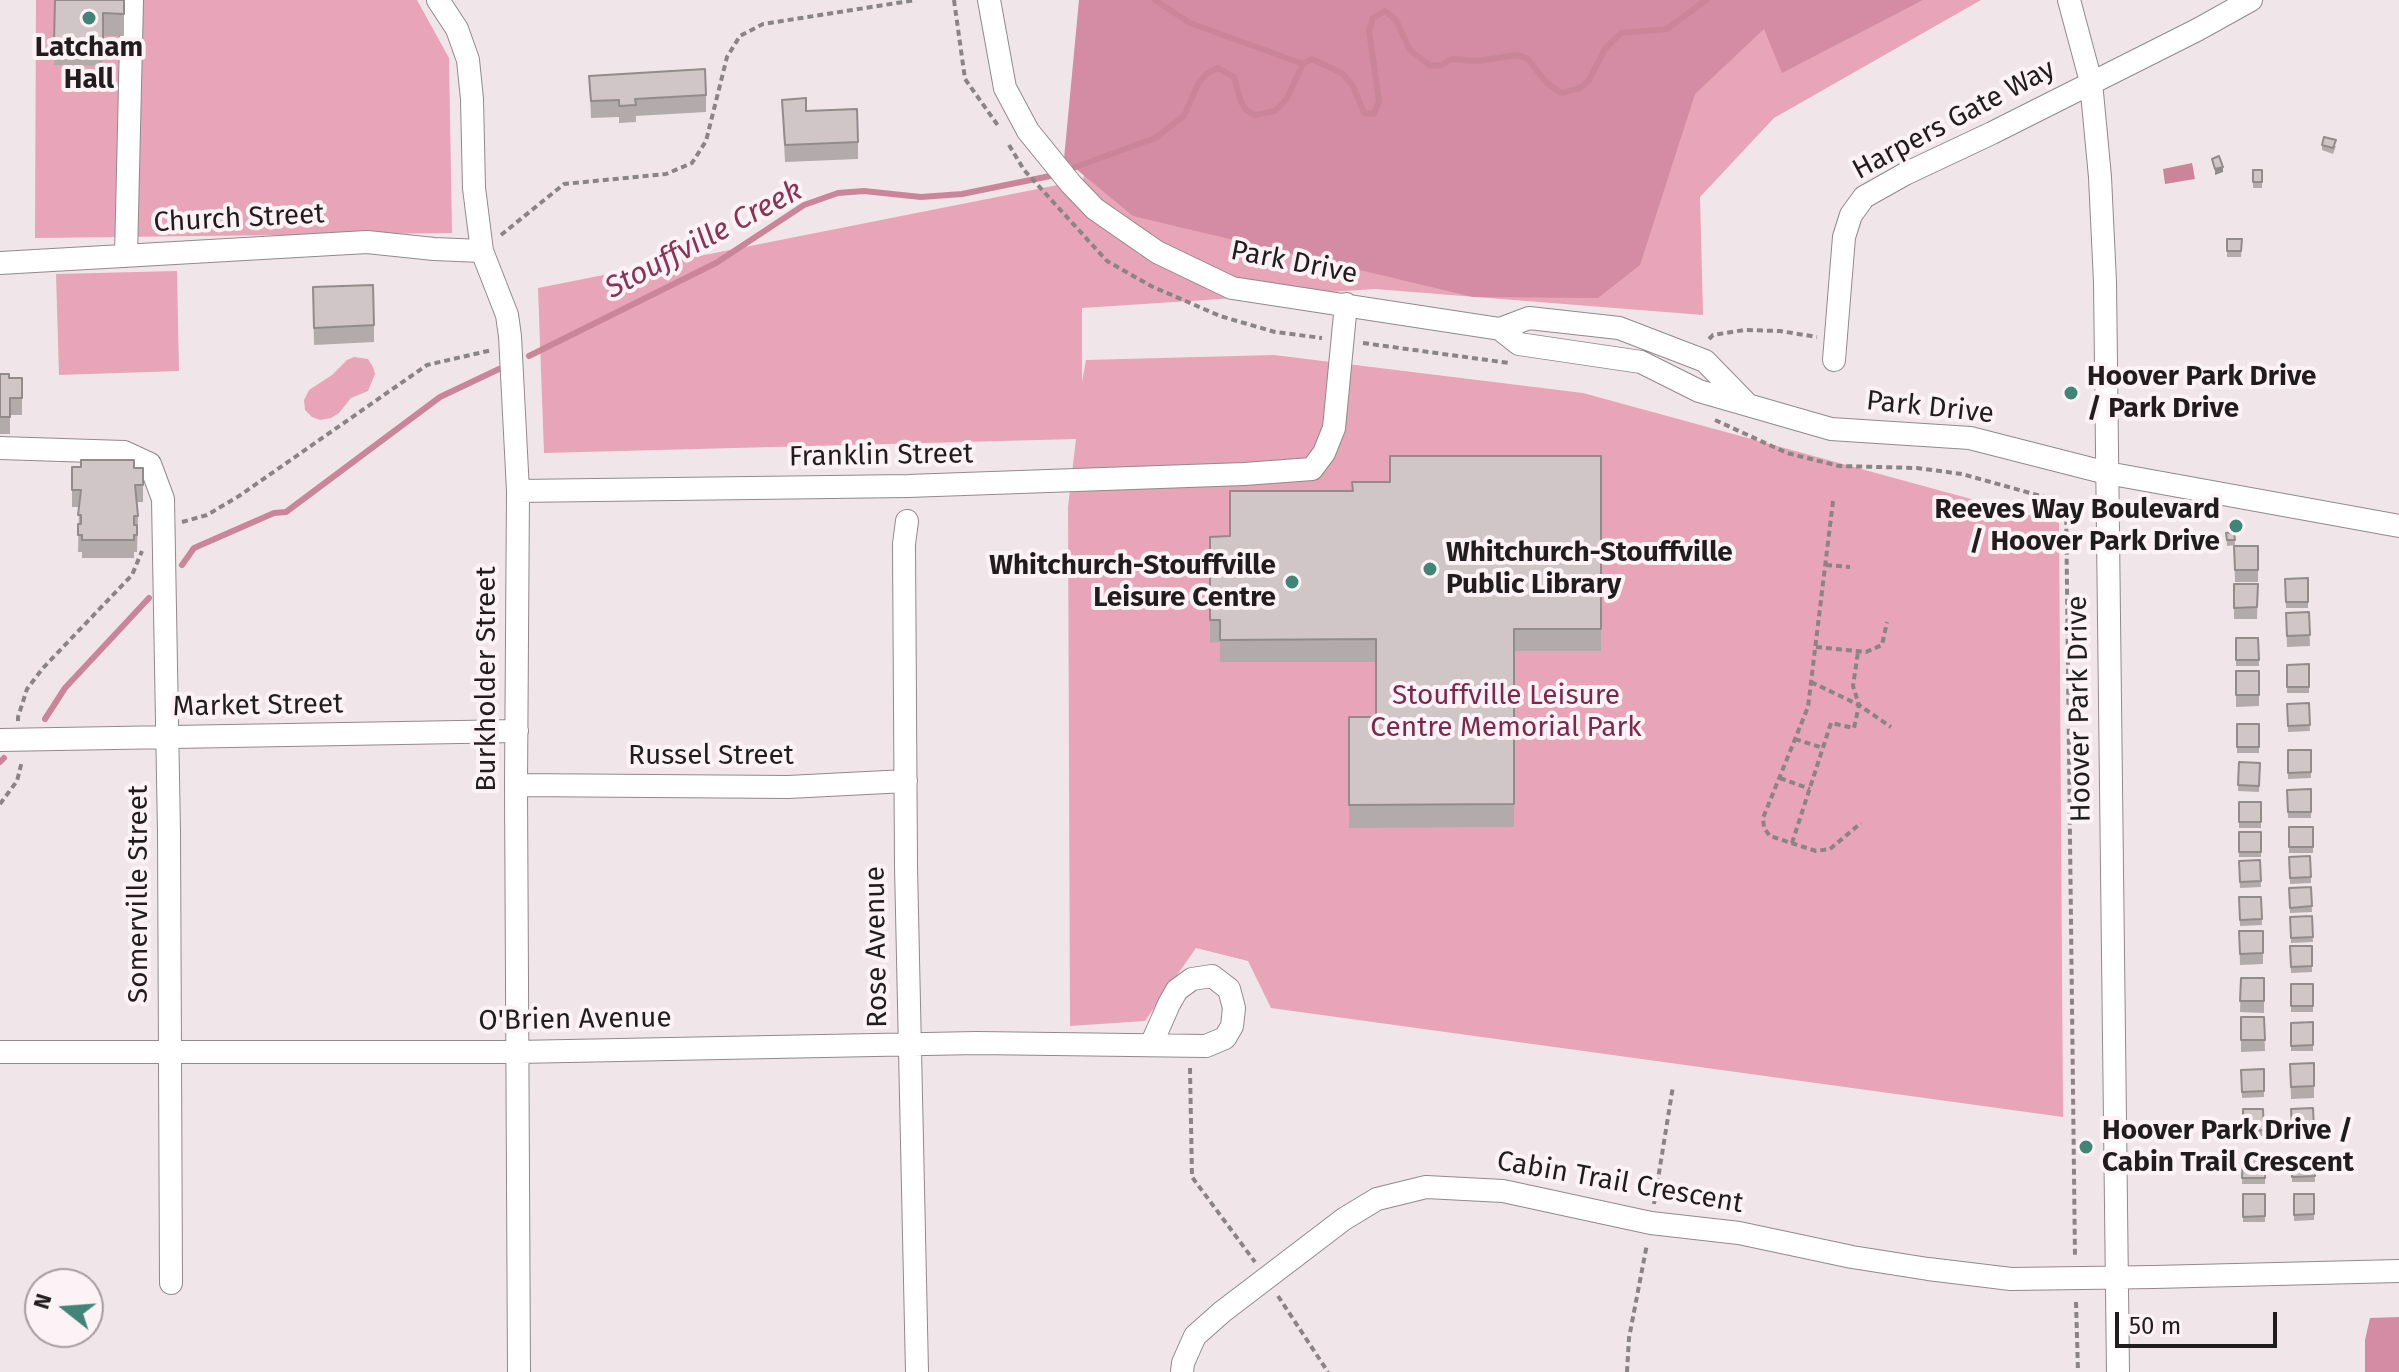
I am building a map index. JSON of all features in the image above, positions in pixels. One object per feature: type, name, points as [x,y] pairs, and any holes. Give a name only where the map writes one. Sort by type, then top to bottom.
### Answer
[{"type":"street","points":[[126,256],[132,0]]},
{"type":"street","name":"Burkholder Street","points":[[438,0],[457,29],[468,60],[474,188],[482,251],[505,333],[518,491],[519,1372]]},
{"type":"street","name":"Park Drive","points":[[989,0],[1005,88],[1028,131],[1071,184],[1095,209],[1157,252],[1232,288],[1500,329],[1519,344],[1641,362],[1699,391],[1831,429],[1970,438],[2107,473],[2399,526]]},
{"type":"street","name":"Hoover Park Drive","points":[[2069,0],[2091,82],[2105,282],[2118,1372]]},
{"type":"street","name":"Harpers Gate Way","points":[[1835,350],[1844,237],[1851,215],[1864,197],[2251,0]]},
{"type":"street","name":"Church Street","points":[[0,263],[367,242],[482,251]]},
{"type":"street","name":"Franklin Street","points":[[518,491],[908,486],[1312,469],[1324,453],[1334,428],[1346,304]]},
{"type":"street","name":"Park Drive","points":[[1500,329],[1529,318],[1619,328],[1705,361],[1747,404]]},
{"type":"street","name":"Somerville Street","points":[[0,448],[124,452],[150,464],[164,515],[171,1283]]},
{"type":"street","name":"Rose Avenue","points":[[907,521],[904,544],[909,1045],[917,1372]]},
{"type":"street","name":"Market Street","points":[[11,740],[517,731]]},
{"type":"street","name":"Russel Street","points":[[516,785],[788,787],[906,781]]},
{"type":"street","name":"O'Brien Avenue","points":[[0,1052],[517,1052],[909,1045],[1206,1046],[1225,1038],[1232,1026],[1234,1008],[1229,989],[1212,976],[1192,979],[1177,990],[1151,1045]]},
{"type":"street","name":"Cabin Trail Crescent","points":[[1182,1372],[1195,1336],[1344,1219],[1377,1199],[1426,1187],[1503,1191],[1651,1223],[1739,1233],[1852,1257],[2011,1279],[2399,1271]]},
{"type":"path","points":[[482,251],[564,184],[666,174],[692,163],[706,141],[727,57],[740,36],[763,24],[916,0]]},
{"type":"path","points":[[954,0],[965,79],[1002,133]]},
{"type":"path","points":[[1009,145],[1024,170],[1107,261],[1151,286],[1220,316],[1275,332],[1519,364]]},
{"type":"path","points":[[1698,358],[1706,341],[1713,335],[1744,330],[1780,331],[1835,350]]},
{"type":"path","points":[[0,804],[17,781],[24,753],[11,740],[27,689],[43,668],[132,575],[148,536],[164,515],[207,515],[427,365],[505,333]]},
{"type":"path","points":[[1707,415],[1787,453],[1839,466],[1917,468],[1962,474],[2066,503],[2075,1257]]},
{"type":"path","points":[[1833,501],[1808,707],[1763,818],[1764,828],[1770,836],[1816,851],[1830,849],[1861,823]]},
{"type":"path","points":[[1826,565],[1850,567]]},
{"type":"path","points":[[1816,647],[1866,652],[1882,645],[1887,622]]},
{"type":"path","points":[[1792,843],[1831,723],[1854,728],[1859,705],[1853,686],[1858,652]]},
{"type":"path","points":[[1811,682],[1859,705],[1891,727]]},
{"type":"path","points":[[1795,739],[1823,748]]},
{"type":"path","points":[[1780,778],[1810,789]]},
{"type":"path","points":[[1190,1045],[1192,1177],[1267,1278],[1328,1372]]},
{"type":"path","points":[[2076,1302],[2078,1372]]},
{"type":"green space","points":[[36,0],[417,0],[449,58],[452,233],[35,238]]},
{"type":"green space","name":"Stouffville Leisure Centre Memorial Park","points":[[1114,0],[1981,0],[1774,118],[1700,197],[1703,315],[1375,289],[1082,308],[1082,382],[1086,360],[1274,355],[1583,393],[2059,523],[2063,1117],[1271,1008],[1248,961],[1196,948],[1145,1021],[1070,1026],[1068,507],[1076,439],[544,453],[538,288],[1083,180]]},
{"type":"green space","points":[[177,271],[179,371],[59,375],[56,274]]},
{"type":"green space","points":[[354,357],[368,359],[373,367],[375,374],[368,391],[351,398],[331,418],[320,420],[312,417],[305,410],[304,400],[309,390]]},
{"type":"shaded area","points":[[1079,0],[1923,0],[1782,73],[1764,29],[1695,94],[1640,265],[1598,298],[1473,297],[1133,216],[1064,159]]},
{"type":"shaded area","points":[[2192,163],[2195,179],[2165,184],[2163,169]]},
{"type":"shaded area","points":[[2399,1317],[2399,1372],[2365,1372],[2365,1340],[2370,1318]]},
{"type":"building","points":[[55,0],[124,0],[124,14],[103,13],[103,43],[54,42]]},
{"type":"building","points":[[705,69],[706,95],[635,99],[636,105],[619,106],[619,100],[591,101],[589,76]]},
{"type":"building","points":[[806,98],[806,111],[857,109],[858,142],[785,145],[782,100]]},
{"type":"building","points":[[2324,137],[2336,140],[2333,148],[2322,145]]},
{"type":"building","points":[[2219,156],[2223,167],[2215,169],[2212,159]]},
{"type":"building","points":[[2253,170],[2262,170],[2262,182],[2253,182]]},
{"type":"building","points":[[2227,239],[2242,239],[2241,251],[2227,251]]},
{"type":"building","points":[[373,285],[374,325],[314,328],[313,287]]},
{"type":"building","points":[[0,374],[22,378],[22,398],[10,398],[10,417],[0,417]]},
{"type":"building","points":[[1390,456],[1601,456],[1601,629],[1514,629],[1514,804],[1349,805],[1349,717],[1376,717],[1376,639],[1220,640],[1220,620],[1210,620],[1210,537],[1230,536],[1230,491],[1353,491],[1352,482],[1390,482]]},
{"type":"building","points":[[81,460],[134,460],[134,468],[143,468],[143,485],[135,485],[138,516],[134,516],[137,535],[134,535],[134,540],[82,540],[82,535],[78,535],[81,490],[72,490],[72,467],[81,467]]},
{"type":"building","points":[[2234,532],[2235,540],[2227,540],[2226,533]]},
{"type":"building","points":[[2234,546],[2258,546],[2258,570],[2235,570]]},
{"type":"building","points":[[2308,578],[2308,602],[2286,602],[2285,579]]},
{"type":"building","points":[[2234,584],[2258,584],[2257,607],[2234,608]]},
{"type":"building","points":[[2309,612],[2310,635],[2287,636],[2286,613]]},
{"type":"building","points":[[2236,638],[2258,638],[2259,660],[2236,660]]},
{"type":"building","points":[[2309,664],[2309,687],[2287,687],[2287,665]]},
{"type":"building","points":[[2236,671],[2259,671],[2259,695],[2236,695]]},
{"type":"building","points":[[2309,703],[2310,725],[2288,726],[2287,704]]},
{"type":"building","points":[[2237,724],[2259,724],[2259,747],[2237,747]]},
{"type":"building","points":[[2288,750],[2311,750],[2311,772],[2288,773]]},
{"type":"building","points":[[2239,762],[2260,763],[2259,786],[2238,785]]},
{"type":"building","points":[[2311,789],[2311,812],[2288,812],[2287,790]]},
{"type":"building","points":[[2239,802],[2261,802],[2261,822],[2239,822]]},
{"type":"building","points":[[2289,827],[2313,827],[2313,847],[2289,847]]},
{"type":"building","points":[[2239,832],[2261,832],[2261,852],[2239,852]]},
{"type":"building","points":[[2310,856],[2311,877],[2290,878],[2289,857]]},
{"type":"building","points":[[2260,860],[2261,881],[2240,882],[2239,861]]},
{"type":"building","points":[[2311,887],[2312,906],[2290,908],[2289,888]]},
{"type":"building","points":[[2239,897],[2261,897],[2262,919],[2240,920]]},
{"type":"building","points":[[2312,916],[2313,937],[2291,938],[2290,917]]},
{"type":"building","points":[[2239,931],[2263,931],[2263,953],[2240,954]]},
{"type":"building","points":[[2290,946],[2312,946],[2312,966],[2291,967]]},
{"type":"building","points":[[2241,978],[2264,978],[2264,1001],[2240,1001]]},
{"type":"building","points":[[2291,984],[2313,984],[2313,1006],[2291,1006]]},
{"type":"building","points":[[2241,1017],[2264,1017],[2265,1040],[2241,1040]]},
{"type":"building","points":[[2313,1022],[2313,1045],[2291,1046],[2291,1023]]},
{"type":"building","points":[[2314,1063],[2314,1086],[2291,1087],[2290,1064]]},
{"type":"building","points":[[2264,1069],[2264,1091],[2242,1092],[2241,1070]]},
{"type":"building","points":[[2313,1108],[2314,1130],[2292,1131],[2291,1109]]},
{"type":"building","points":[[2243,1109],[2263,1109],[2264,1130],[2243,1131]]},
{"type":"building","points":[[2243,1155],[2266,1155],[2265,1178],[2242,1178]]},
{"type":"building","points":[[2292,1155],[2314,1155],[2315,1176],[2292,1177]]},
{"type":"building","points":[[2243,1194],[2265,1194],[2265,1216],[2243,1217]]},
{"type":"building","points":[[2294,1194],[2314,1194],[2314,1214],[2294,1215]]},
{"type":"waterway","points":[[1155,0],[1190,23],[1303,64]]},
{"type":"waterway","name":"Stouffville Creek","points":[[1065,171],[1155,138],[1184,116],[1198,84],[1206,74],[1218,68],[1234,77],[1241,102],[1246,110],[1255,115],[1275,111],[1286,100],[1303,64],[1312,59],[1342,73],[1353,86],[1364,113],[1374,114],[1379,101],[1369,30],[1373,18],[1385,11],[1396,20],[1410,50],[1430,66],[1442,65],[1452,59],[1477,61],[1518,55],[1528,59],[1546,82],[1561,93],[1580,88],[1589,80],[1605,49],[1621,33],[1667,29],[1706,0]]},
{"type":"waterway","name":"Stouffville Creek","points":[[529,356],[716,263],[804,205],[838,193],[864,191],[921,197],[962,194],[1055,175]]},
{"type":"waterway","name":"Stouffville Creek","points":[[182,565],[194,548],[274,513],[286,512],[440,397],[499,369]]},
{"type":"waterway","name":"Stouffville Creek","points":[[45,719],[65,688],[149,598]]},
{"type":"waterway","name":"Stouffville Creek","points":[[0,762],[4,758]]},
{"type":"place","name":"Latcham Hall","points":[[89,18]]},
{"type":"place","name":"Hoover Park Drive / Park Drive","points":[[2071,393]]},
{"type":"place","name":"Reeves Way Boulevard / Hoover Park Drive","points":[[2236,526]]},
{"type":"place","name":"Whitchurch-Stouffville Public Library","points":[[1430,569]]},
{"type":"place","name":"Whitchurch-Stouffville Leisure Centre","points":[[1292,582]]},
{"type":"place","name":"Hoover Park Drive / Cabin Trail Crescent","points":[[2086,1147]]}]
